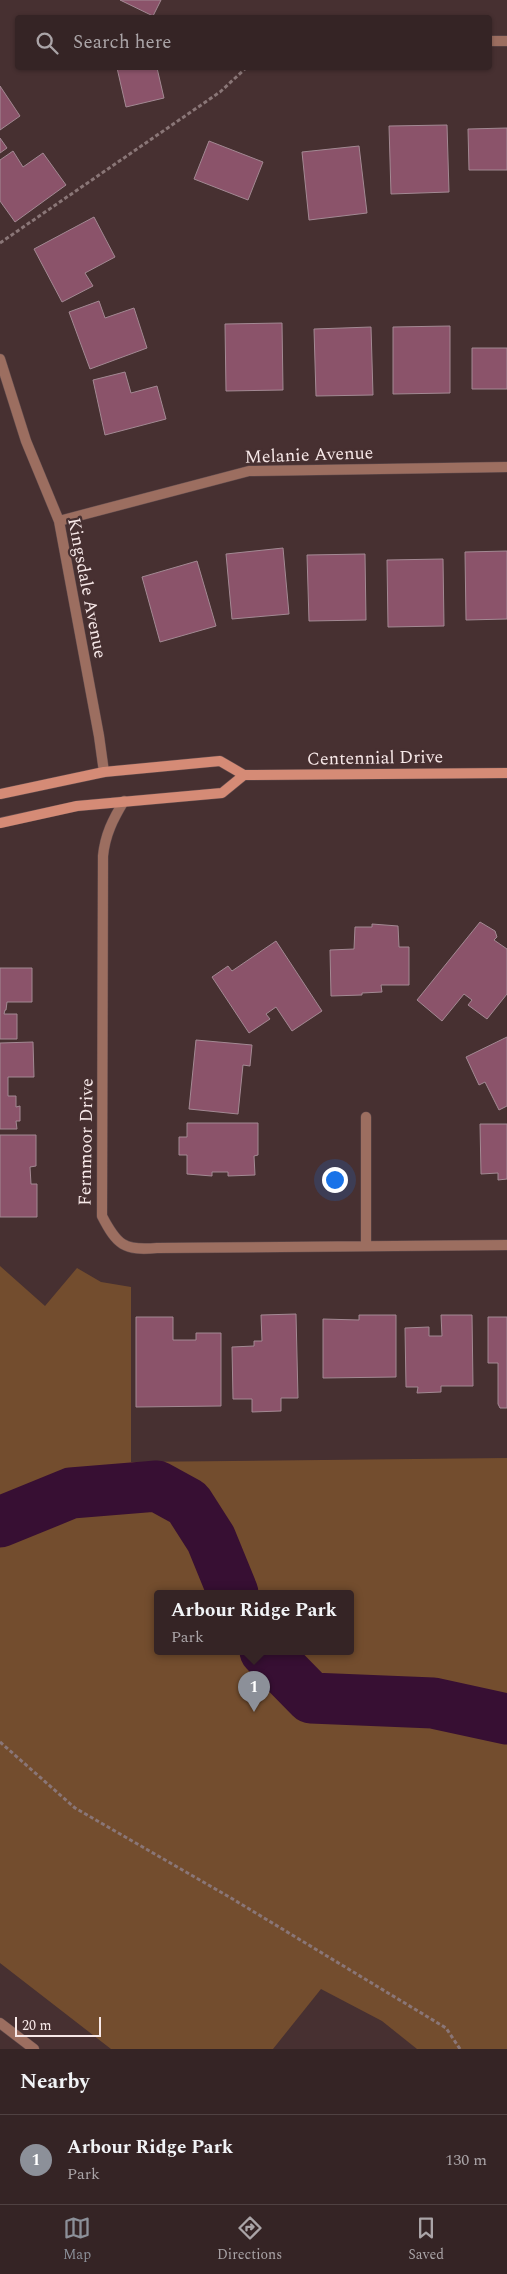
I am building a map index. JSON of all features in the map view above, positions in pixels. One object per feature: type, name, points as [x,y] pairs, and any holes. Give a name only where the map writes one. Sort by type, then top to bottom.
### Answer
[{"type":"main road","points":[[0,794],[104,772],[220,761],[244,775],[222,793],[77,806],[0,823]]},
{"type":"main road","name":"Centennial Drive","points":[[244,775],[507,772]]},
{"type":"street","points":[[492,41],[507,41]]},
{"type":"street","name":"Kingsdale Avenue","points":[[0,359],[26,441],[58,521],[99,736],[104,772]]},
{"type":"street","name":"Melanie Avenue","points":[[58,521],[249,471],[507,467]]},
{"type":"street","name":"Fernmoor Drive","points":[[124,801],[111,823],[104,841],[102,1216],[113,1239],[136,1250],[157,1248],[507,1245]]},
{"type":"street","points":[[366,1117],[366,1246]]},
{"type":"street","points":[[0,2023],[34,2049]]},
{"type":"path","points":[[0,243],[220,92],[244,70]]},
{"type":"path","points":[[0,1742],[75,1808],[231,1898],[446,2028],[460,2049]]},
{"type":"shaded area","points":[[0,1266],[45,1306],[77,1268],[101,1282],[131,1287],[131,1462],[507,1458],[507,2049],[417,2049],[382,2021],[321,1989],[273,2049],[111,2049],[0,1963]]},
{"type":"building","points":[[120,0],[161,0],[154,15]]},
{"type":"building","points":[[117,70],[157,70],[164,98],[126,107]]},
{"type":"building","points":[[0,86],[20,116],[0,130]]},
{"type":"building","points":[[447,125],[449,192],[391,194],[389,126]]},
{"type":"building","points":[[507,128],[507,170],[469,170],[468,129]]},
{"type":"building","points":[[0,138],[7,148],[0,153]]},
{"type":"building","points":[[209,141],[263,162],[248,200],[194,179]]},
{"type":"building","points":[[359,146],[367,213],[309,220],[302,152]]},
{"type":"building","points":[[13,151],[23,167],[43,153],[66,185],[15,222],[0,201],[0,160]]},
{"type":"building","points":[[94,217],[115,257],[85,273],[93,286],[62,302],[34,249]]},
{"type":"building","points":[[99,301],[105,318],[134,308],[147,348],[90,369],[69,312]]},
{"type":"building","points":[[282,323],[283,390],[226,391],[225,324]]},
{"type":"building","points":[[450,326],[450,393],[393,394],[393,327]]},
{"type":"building","points":[[371,327],[373,395],[316,396],[314,329]]},
{"type":"building","points":[[472,348],[507,348],[507,389],[472,389]]},
{"type":"building","points":[[125,372],[131,393],[157,386],[166,419],[105,435],[93,380]]},
{"type":"building","points":[[283,548],[289,614],[232,619],[226,554]]},
{"type":"building","points":[[507,551],[507,619],[466,620],[465,552]]},
{"type":"building","points":[[365,554],[366,620],[309,621],[307,555]]},
{"type":"building","points":[[443,559],[444,626],[388,627],[387,560]]},
{"type":"building","points":[[197,561],[216,626],[160,642],[142,577]]},
{"type":"building","points":[[480,922],[495,931],[497,937],[494,940],[507,949],[507,994],[487,1019],[468,1005],[472,1000],[464,994],[442,1021],[417,1000]]},
{"type":"building","points":[[372,924],[398,926],[399,947],[409,947],[409,985],[381,985],[382,992],[331,996],[330,950],[354,949],[355,927],[372,927]]},
{"type":"building","points":[[276,941],[322,1011],[292,1031],[276,1007],[266,1014],[270,1019],[249,1033],[212,977],[228,966],[232,971]]},
{"type":"building","points":[[0,968],[32,968],[32,1002],[7,1002],[4,1014],[17,1014],[17,1039],[0,1039]]},
{"type":"building","points":[[507,1037],[507,1106],[499,1110],[485,1082],[479,1085],[466,1057]]},
{"type":"building","points":[[196,1040],[252,1045],[250,1066],[243,1065],[238,1114],[189,1109]]},
{"type":"building","points":[[33,1042],[34,1077],[8,1077],[8,1096],[16,1096],[16,1107],[20,1106],[20,1121],[16,1121],[17,1129],[0,1129],[0,1043]]},
{"type":"building","points":[[187,1123],[258,1123],[258,1155],[254,1156],[255,1175],[228,1176],[228,1172],[212,1172],[212,1176],[187,1174],[187,1155],[179,1155],[179,1137],[187,1137]]},
{"type":"building","points":[[480,1124],[507,1124],[507,1179],[498,1180],[498,1173],[481,1174]]},
{"type":"building","points":[[0,1135],[36,1135],[36,1166],[30,1167],[31,1184],[37,1184],[37,1217],[0,1217]]},
{"type":"building","points":[[296,1314],[298,1398],[281,1398],[281,1411],[252,1412],[252,1399],[233,1399],[232,1347],[254,1346],[254,1341],[262,1341],[261,1315]]},
{"type":"building","points":[[359,1315],[396,1315],[396,1377],[323,1378],[323,1319],[359,1320]]},
{"type":"building","points":[[441,1315],[472,1315],[473,1386],[441,1386],[441,1392],[417,1393],[418,1387],[406,1387],[405,1328],[429,1327],[429,1336],[442,1336]]},
{"type":"building","points":[[136,1317],[173,1317],[173,1340],[196,1340],[196,1333],[221,1333],[221,1406],[136,1407]]},
{"type":"building","points":[[488,1317],[507,1317],[507,1408],[500,1408],[498,1404],[498,1363],[488,1363]]},
{"type":"waterway","points":[[0,1522],[71,1493],[157,1486],[188,1503],[211,1539],[232,1590]]},
{"type":"waterway","points":[[269,1655],[311,1698],[433,1703],[507,1719]]},
{"type":"place","name":"Arbour Ridge Park","points":[[254,1712]]}]
